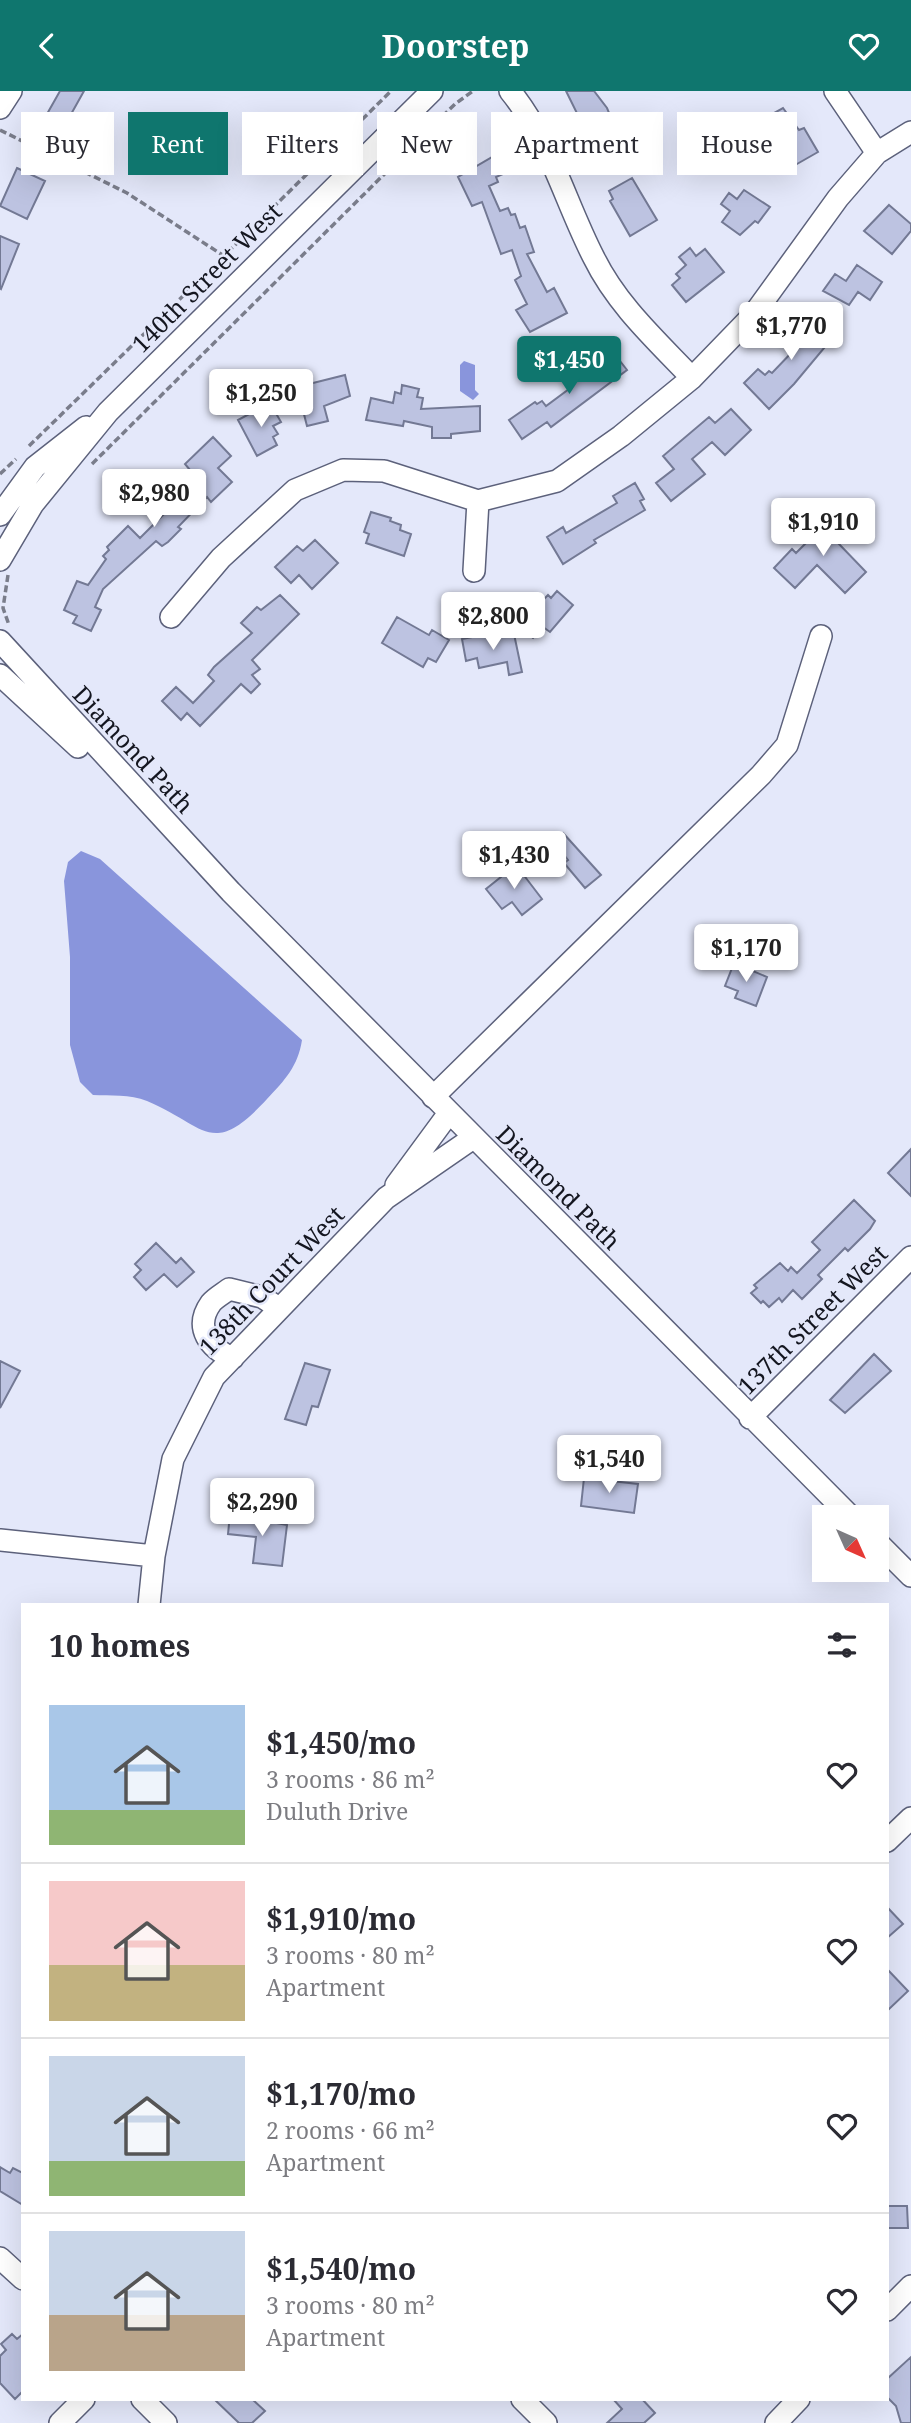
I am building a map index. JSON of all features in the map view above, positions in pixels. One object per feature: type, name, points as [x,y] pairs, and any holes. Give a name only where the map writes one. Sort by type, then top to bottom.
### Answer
[{"type":"street","points":[[0,108],[11,91]]},
{"type":"street","name":"140th Street West","points":[[6,563],[33,504],[108,412],[432,91]]},
{"type":"street","points":[[510,91],[526,111],[544,143],[594,260],[627,309],[692,378]]},
{"type":"street","points":[[835,91],[877,153]]},
{"type":"street","points":[[171,617],[221,558],[295,490],[342,470],[384,471],[478,501],[557,481],[621,436],[692,378],[754,314],[838,198],[877,153],[911,132]]},
{"type":"street","name":"140th Street West","points":[[0,515],[35,467],[57,447],[108,412]]},
{"type":"street","points":[[474,571],[478,501]]},
{"type":"street","points":[[433,1097],[761,775],[787,745],[821,636]]},
{"type":"street","name":"Diamond Path","points":[[0,641],[231,892],[839,1505]]},
{"type":"street","name":"Diamond Path","points":[[0,674],[231,892]]},
{"type":"street","name":"138th Court West","points":[[149,1603],[154,1556],[173,1459],[214,1377],[386,1198],[449,1113]]},
{"type":"street","name":"138th Court West","points":[[386,1198],[473,1138]]},
{"type":"street","name":"137th Street West","points":[[750,1417],[911,1257]]},
{"type":"street","points":[[233,1357],[216,1352],[208,1343],[204,1325],[210,1304],[229,1289],[262,1297],[279,1308]]},
{"type":"street","points":[[0,1540],[154,1556]]},
{"type":"street","points":[[889,1554],[911,1576]]},
{"type":"street","points":[[889,1840],[911,1818]]},
{"type":"street","points":[[0,2258],[21,2277]]},
{"type":"street","points":[[889,2308],[911,2286]]},
{"type":"street","points":[[60,2423],[82,2401]]},
{"type":"street","points":[[144,2401],[166,2423]]},
{"type":"street","points":[[524,2401],[546,2423]]},
{"type":"street","points":[[776,2423],[797,2401]]},
{"type":"path","points":[[0,474],[391,91]]},
{"type":"path","points":[[88,468],[455,104],[473,91]]},
{"type":"path","points":[[0,130],[128,193],[224,256]]},
{"type":"path","points":[[0,641],[12,635],[3,608],[6,563]]},
{"type":"water","points":[[464,361],[475,365],[475,390],[479,394],[473,400],[460,391],[460,365]]},
{"type":"water","points":[[81,851],[100,859],[302,1040],[294,1065],[285,1079],[248,1118],[233,1128],[220,1133],[208,1132],[147,1101],[127,1096],[93,1095],[80,1082],[70,1045],[70,957],[64,881],[68,862]]},
{"type":"building","points":[[60,91],[84,91],[72,112],[48,112]]},
{"type":"building","points":[[566,91],[594,91],[609,112],[576,112]]},
{"type":"building","points":[[797,127],[799,130],[804,128],[818,152],[797,164]]},
{"type":"building","points":[[491,158],[491,175],[501,175],[496,177],[498,182],[489,186],[500,211],[508,208],[511,215],[515,214],[520,228],[525,226],[534,252],[527,254],[547,292],[554,288],[567,313],[530,332],[516,310],[527,304],[515,280],[521,276],[512,250],[501,254],[482,202],[472,206],[458,177],[477,175],[477,166]]},
{"type":"building","points":[[17,168],[21,170],[21,175],[32,175],[45,181],[27,219],[0,206]]},
{"type":"building","points":[[632,178],[657,220],[630,236],[610,201],[613,199],[609,191]]},
{"type":"building","points":[[744,190],[770,207],[758,223],[755,221],[740,235],[722,222],[730,211],[721,204],[729,193],[737,199]]},
{"type":"building","points":[[889,205],[911,224],[911,231],[892,254],[864,231]]},
{"type":"building","points":[[0,236],[19,244],[1,289],[0,288]]},
{"type":"building","points":[[690,248],[696,256],[705,249],[724,272],[686,302],[672,285],[680,278],[676,274],[686,265],[679,257]]},
{"type":"building","points":[[857,265],[882,282],[870,300],[858,292],[849,305],[823,291],[835,274],[846,281]]},
{"type":"building","points":[[810,315],[835,335],[769,409],[744,383],[758,369],[765,375],[769,371],[772,373],[795,349],[785,341]]},
{"type":"building","points":[[613,352],[627,370],[551,427],[547,422],[522,439],[509,420],[535,402],[537,404],[542,401],[546,406],[569,389],[565,383],[590,363],[594,368]]},
{"type":"building","points":[[345,375],[350,396],[324,406],[328,421],[307,426],[297,387]]},
{"type":"building","points":[[402,385],[419,389],[417,397],[423,398],[421,409],[480,406],[480,431],[451,434],[451,438],[432,438],[432,427],[404,421],[403,426],[366,420],[371,398],[393,403],[395,392],[401,394]]},
{"type":"building","points":[[270,403],[281,422],[273,426],[278,434],[273,437],[277,445],[257,456],[238,420]]},
{"type":"building","points":[[731,409],[751,430],[725,455],[712,442],[692,459],[705,474],[671,501],[656,483],[674,469],[663,456],[709,417],[715,423]]},
{"type":"building","points":[[213,437],[231,456],[218,468],[232,482],[211,502],[207,497],[178,527],[181,529],[168,542],[162,546],[156,541],[103,589],[95,607],[101,610],[91,631],[73,623],[77,616],[64,610],[77,581],[88,585],[106,559],[103,556],[109,550],[107,547],[128,526],[140,538],[164,514],[155,506],[190,470],[185,464]]},
{"type":"building","points":[[635,483],[644,499],[640,501],[645,510],[594,540],[596,543],[563,564],[547,537],[563,527],[566,533],[617,503],[613,496]]},
{"type":"building","points":[[371,512],[391,518],[390,521],[401,525],[400,530],[411,534],[404,556],[366,543],[369,534],[364,532]]},
{"type":"building","points":[[834,515],[850,531],[838,543],[866,572],[845,593],[817,565],[795,588],[774,568],[792,549],[796,553]]},
{"type":"building","points":[[315,540],[338,563],[312,589],[299,575],[291,583],[275,567],[297,546],[303,551]]},
{"type":"building","points":[[557,591],[573,605],[550,632],[543,627],[533,638],[518,626],[548,595],[551,598]]},
{"type":"building","points":[[280,595],[299,614],[252,660],[260,669],[252,675],[260,684],[251,693],[241,684],[200,726],[187,713],[181,720],[162,701],[176,687],[193,703],[214,681],[208,675],[214,667],[252,633],[241,623],[257,607],[261,610]]},
{"type":"building","points":[[397,617],[429,635],[432,630],[449,640],[436,662],[428,658],[423,667],[382,643]]},
{"type":"building","points":[[488,634],[489,639],[514,634],[522,672],[509,675],[507,662],[479,668],[477,658],[466,661],[462,639]]},
{"type":"building","points":[[563,833],[601,875],[585,888],[564,863],[568,860],[553,841]]},
{"type":"building","points":[[516,865],[542,899],[522,915],[512,902],[502,909],[486,889]]},
{"type":"building","points":[[734,963],[767,977],[756,1006],[735,998],[738,991],[725,986]]},
{"type":"building","points":[[911,1149],[911,1196],[888,1173]]},
{"type":"building","points":[[854,1200],[875,1221],[848,1251],[845,1248],[818,1275],[822,1279],[802,1299],[793,1290],[782,1302],[779,1298],[769,1307],[751,1293],[757,1288],[754,1285],[780,1263],[788,1271],[791,1267],[797,1273],[820,1250],[812,1242]]},
{"type":"building","points":[[156,1243],[176,1263],[181,1258],[194,1272],[177,1287],[164,1274],[146,1290],[134,1277],[141,1270],[135,1264]]},
{"type":"building","points":[[874,1354],[891,1371],[845,1413],[830,1400]]},
{"type":"building","points":[[0,1361],[20,1371],[0,1408]]},
{"type":"building","points":[[305,1363],[330,1370],[318,1407],[312,1406],[306,1425],[285,1419]]},
{"type":"building","points":[[584,1478],[638,1484],[634,1513],[581,1506]]},
{"type":"building","points":[[230,1514],[287,1525],[282,1566],[253,1563],[256,1537],[228,1534]]},
{"type":"building","points":[[889,1909],[903,1924],[889,1936]]},
{"type":"building","points":[[889,1971],[908,1991],[889,2009]]},
{"type":"building","points":[[0,2167],[10,2173],[13,2168],[21,2172],[21,2204],[0,2191]]},
{"type":"building","points":[[889,2206],[907,2206],[908,2228],[889,2228]]},
{"type":"building","points":[[12,2334],[17,2339],[21,2336],[21,2393],[15,2399],[0,2383],[0,2356],[6,2350],[1,2344]]},
{"type":"building","points":[[911,2357],[911,2423],[901,2423],[896,2406],[889,2399],[889,2377]]},
{"type":"building","points":[[216,2401],[254,2401],[265,2411],[252,2423],[239,2423]]},
{"type":"building","points":[[615,2401],[644,2401],[655,2413],[644,2423],[607,2423],[622,2409]]}]
